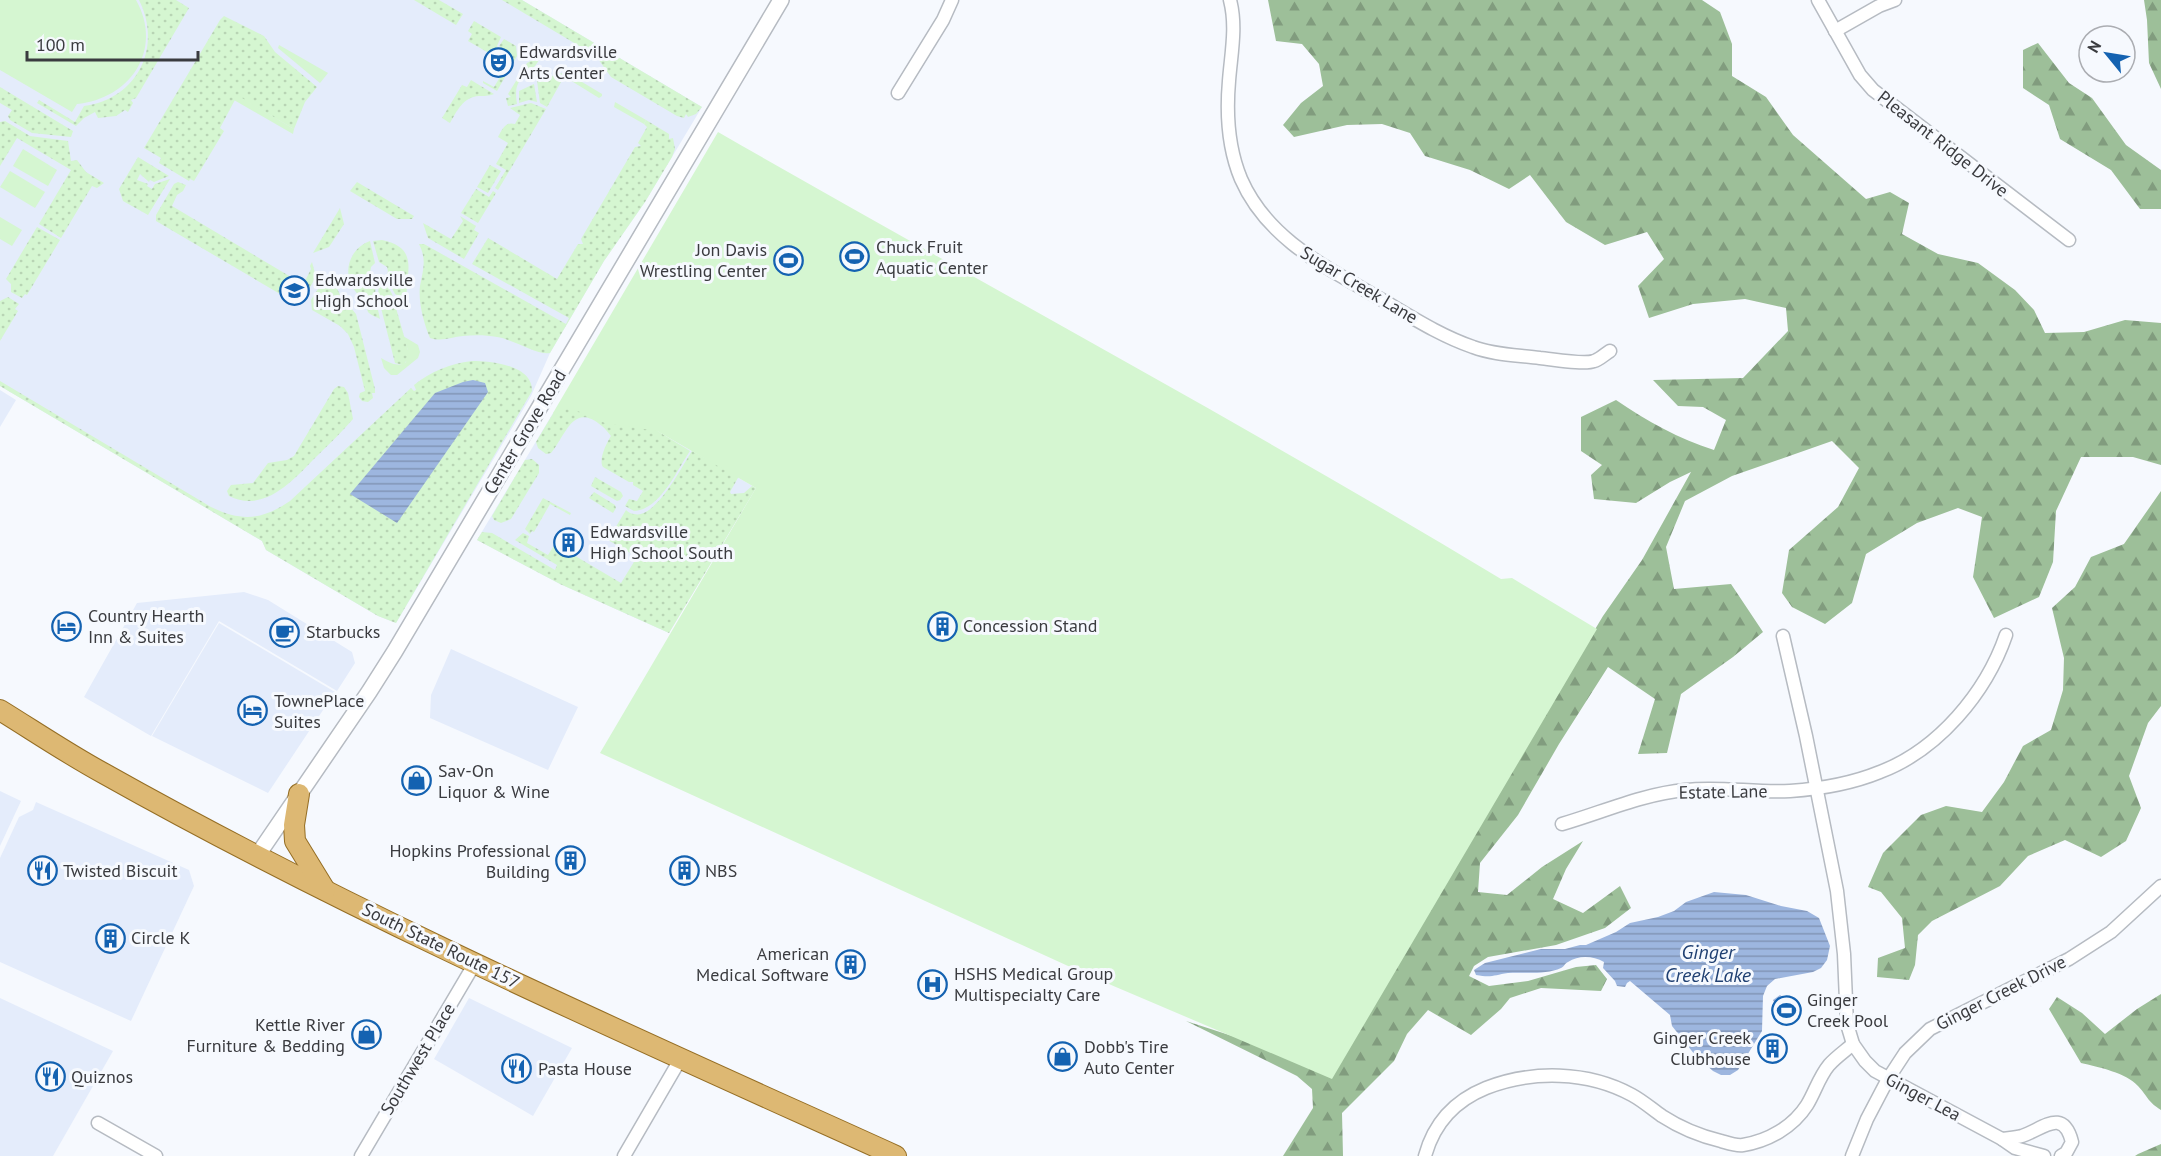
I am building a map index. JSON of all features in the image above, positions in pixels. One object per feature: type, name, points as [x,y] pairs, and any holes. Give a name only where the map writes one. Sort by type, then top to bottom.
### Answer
[{"type":"main road","name":"South State Route 157","points":[[0,710],[101,773],[325,890],[475,963],[896,1156]]},
{"type":"main road","points":[[299,794],[294,825],[295,841],[325,890]]},
{"type":"street","name":"Center Grove Road","points":[[257,856],[399,644],[781,0]]},
{"type":"street","points":[[898,93],[944,20],[952,0]]},
{"type":"street","name":"Sugar Creek Lane","points":[[1230,0],[1234,24],[1228,83],[1228,137],[1234,161],[1252,199],[1264,216],[1292,244],[1315,261],[1426,326],[1475,348],[1566,361],[1594,362],[1610,351]]},
{"type":"street","name":"Pleasant Ridge Drive","points":[[1818,0],[1860,75],[1882,98],[2069,240]]},
{"type":"street","points":[[1835,31],[1895,0]]},
{"type":"street","name":"Estate Lane","points":[[1562,824],[1636,800],[1684,790],[1710,788],[1758,791],[1816,788],[1880,772],[1921,749],[1942,732],[1971,699],[1996,663],[2006,635]]},
{"type":"street","points":[[1425,1156],[1430,1138],[1442,1118],[1465,1099],[1500,1082],[1544,1076],[1594,1080],[1616,1087],[1633,1095],[1664,1117],[1738,1151],[1786,1127],[1807,1104],[1830,1064],[1853,1044],[1847,1024],[1840,911],[1783,636]]},
{"type":"street","name":"Ginger Creek Drive","points":[[1852,1156],[1867,1119],[1888,1079],[1905,1053],[1930,1029],[2069,959],[2111,932],[2161,886]]},
{"type":"street","name":"Southwest Place","points":[[361,1156],[475,963]]},
{"type":"street","name":"Ginger Lea","points":[[1853,1044],[1865,1061],[1888,1079],[2015,1148],[2044,1156]]},
{"type":"street","points":[[624,1156],[681,1058]]},
{"type":"street","points":[[98,1123],[156,1156]]},
{"type":"street","points":[[2002,1139],[2022,1136],[2041,1126],[2058,1123],[2070,1132],[2072,1142],[2066,1153],[2061,1156]]},
{"type":"shaded area","name":"Edwardsville High School","points":[[0,0],[522,0],[702,107],[645,202],[604,261],[550,353],[531,396],[396,623],[378,616],[266,550],[262,541],[0,386]]},
{"type":"shaded area","points":[[0,390],[16,400],[0,427]]},
{"type":"shaded area","points":[[559,411],[657,431],[756,488],[669,633],[560,584],[477,540],[553,413],[556,415]]},
{"type":"shaded area","points":[[244,592],[268,600],[352,652],[355,663],[337,691],[219,621],[151,736],[84,697],[137,603]]},
{"type":"shaded area","points":[[219,623],[335,692],[268,793],[152,736]]},
{"type":"shaded area","points":[[451,649],[578,707],[548,770],[430,718],[431,695]]},
{"type":"shaded area","points":[[0,791],[21,801],[0,846]]},
{"type":"shaded area","points":[[36,802],[189,870],[194,886],[131,1021],[0,962],[0,858],[19,817],[33,810]]},
{"type":"shaded area","points":[[0,998],[113,1051],[53,1156],[0,1156]]},
{"type":"shaded area","points":[[469,998],[572,1048],[533,1116],[434,1059]]},
{"type":"green space","points":[[0,0],[136,0],[144,19],[146,37],[144,54],[137,69],[113,93],[77,104],[72,112],[0,70]]},
{"type":"green space","points":[[139,0],[176,0],[189,8],[136,98],[131,100],[133,103],[128,112],[125,110],[116,116],[98,118],[95,112],[76,126],[37,103],[39,100],[75,122],[84,106],[103,101],[118,93],[131,82],[146,53],[148,36],[146,18]]},
{"type":"green space","points":[[414,0],[439,0],[463,14],[456,25]]},
{"type":"green space","points":[[502,0],[522,0],[702,107],[696,114],[688,117],[686,114],[684,118],[677,116],[611,77],[596,56]]},
{"type":"green space","points":[[1268,0],[1702,0],[1720,12],[1732,44],[1732,76],[1766,97],[1793,135],[1866,199],[1890,192],[1909,203],[1902,234],[1938,254],[1978,263],[2015,290],[2034,310],[2045,333],[2084,332],[2125,320],[2161,323],[2161,465],[2133,457],[2081,457],[2056,511],[2053,562],[2039,597],[1994,618],[1973,577],[1982,517],[1958,508],[1917,523],[1866,554],[1852,603],[1825,624],[1792,607],[1782,593],[1789,550],[1838,507],[1859,468],[1832,441],[1732,476],[1685,501],[1666,547],[1674,589],[1731,584],[1763,632],[1733,657],[1681,694],[1667,753],[1638,754],[1655,699],[1608,667],[1559,744],[1518,815],[1480,863],[1478,892],[1507,895],[1542,867],[1583,841],[1566,869],[1553,899],[1583,913],[1620,886],[1631,908],[1605,928],[1556,945],[1488,957],[1474,966],[1469,976],[1489,986],[1528,981],[1576,967],[1596,965],[1607,979],[1601,991],[1541,988],[1510,998],[1471,1035],[1428,1010],[1407,1034],[1394,1061],[1342,1113],[1343,1156],[1283,1156],[1313,1108],[1312,1089],[1297,1076],[1186,1021],[1257,1044],[1492,801],[1603,616],[1642,560],[1691,472],[1636,503],[1594,499],[1591,475],[1602,465],[1581,451],[1581,417],[1616,400],[1664,429],[1714,450],[1726,420],[1703,407],[1678,406],[1653,380],[1743,378],[1788,331],[1786,308],[1745,299],[1693,304],[1649,318],[1638,286],[1664,259],[1647,232],[1605,245],[1566,222],[1530,175],[1509,189],[1470,170],[1425,156],[1410,133],[1382,124],[1347,125],[1294,137],[1283,125],[1301,103],[1323,86],[1319,64],[1302,44],[1276,41]]},
{"type":"green space","points":[[2144,0],[2161,0],[2161,89],[2149,63]]},
{"type":"green space","points":[[224,16],[264,36],[275,52],[317,87],[305,102],[294,129],[237,96],[220,128],[224,131],[194,181],[190,179],[189,181],[159,163],[161,158],[144,148]]},
{"type":"green space","points":[[474,21],[501,37],[497,46],[501,52],[500,56],[496,54],[494,56],[468,41],[472,34],[468,31]]},
{"type":"green space","points":[[504,39],[516,46],[517,56],[497,91],[483,81],[494,87],[508,64],[509,60],[504,58],[505,54],[499,46]]},
{"type":"green space","points":[[2038,43],[2069,83],[2092,98],[2126,145],[2161,170],[2161,209],[2140,209],[2111,170],[2060,139],[2049,105],[2023,88],[2023,50]]},
{"type":"green space","points":[[279,45],[328,73],[320,83],[278,48]]},
{"type":"green space","points":[[536,58],[539,60],[535,66],[519,82],[516,94],[517,104],[508,106],[506,98],[511,97],[508,94],[527,63]]},
{"type":"green space","points":[[561,73],[565,75],[547,107],[540,103],[537,81]]},
{"type":"green space","points":[[567,73],[602,96],[599,98],[565,77]]},
{"type":"green space","points":[[471,80],[494,94],[469,99],[461,105],[450,123],[442,118],[462,85],[467,87]]},
{"type":"green space","points":[[534,84],[537,102],[529,100],[519,103],[519,91]]},
{"type":"green space","points":[[0,87],[73,131],[71,137],[32,133],[10,120],[8,116],[12,110],[0,103]]},
{"type":"green space","points":[[237,95],[294,129],[293,134],[234,100]]},
{"type":"green space","points":[[615,102],[646,120],[644,124],[614,107]]},
{"type":"green space","points":[[531,103],[546,109],[498,190],[495,188],[506,170],[496,164],[508,143],[498,137],[504,127],[515,124],[520,115],[510,108]]},
{"type":"green space","points":[[646,120],[669,134],[669,139],[673,138],[675,149],[672,157],[645,202],[604,261],[550,353],[539,352],[493,336],[480,335],[439,340],[430,338],[420,299],[424,260],[419,244],[424,244],[566,324],[569,318],[472,264],[488,238],[557,279],[578,244],[583,244],[581,239],[635,147],[641,146],[638,143],[647,127],[644,124]]},
{"type":"green space","points":[[5,121],[30,136],[68,141],[71,161],[77,160],[86,172],[104,183],[97,188],[92,186],[61,238],[39,224],[71,170],[17,138],[0,166],[0,122]]},
{"type":"green space","points":[[718,132],[1209,409],[1501,579],[1512,578],[1597,629],[1332,1079],[1090,976],[600,753],[756,488],[657,431],[605,423],[573,409],[563,409],[556,415],[553,413]]},
{"type":"green space","points":[[23,149],[57,170],[48,186],[13,166]]},
{"type":"green space","points":[[138,157],[169,176],[149,182],[140,174],[137,180],[148,184],[147,186],[152,189],[155,184],[170,179],[148,215],[123,201],[119,189]]},
{"type":"green space","points":[[490,165],[501,171],[488,193],[477,187]]},
{"type":"green space","points":[[10,171],[45,192],[35,208],[0,187]]},
{"type":"green space","points":[[178,182],[186,185],[177,195],[172,206],[301,283],[304,283],[312,262],[316,277],[303,299],[292,301],[156,221],[156,215],[174,184]]},
{"type":"green space","points":[[357,182],[414,216],[412,219],[397,219],[350,191]]},
{"type":"green space","points":[[476,189],[489,197],[493,191],[496,193],[478,223],[461,213]]},
{"type":"green space","points":[[340,208],[344,224],[329,247],[313,253]]},
{"type":"green space","points":[[460,216],[476,226],[474,230],[479,233],[464,259],[428,238],[423,223],[451,239],[463,221]]},
{"type":"green space","points":[[0,217],[22,230],[12,246],[0,239]]},
{"type":"green space","points":[[37,227],[60,240],[27,295],[25,294],[22,298],[11,292],[11,284],[6,279]]},
{"type":"green space","points":[[382,240],[402,249],[407,256],[407,300],[395,294],[386,277],[387,267],[379,262],[373,241]]},
{"type":"green space","points":[[370,241],[375,263],[370,273],[376,280],[375,296],[380,319],[368,312],[353,288],[348,274],[353,254],[363,244]]},
{"type":"green space","points":[[384,279],[392,294],[408,350],[408,359],[403,365],[395,363],[378,296],[379,280]]},
{"type":"green space","points":[[334,282],[340,295],[356,314],[375,389],[375,393],[372,393],[373,398],[368,402],[362,401],[359,397],[360,393],[365,391],[354,347],[348,334],[340,326],[312,310],[311,300],[321,284]]},
{"type":"green space","points":[[8,297],[19,304],[15,309],[18,311],[0,341],[0,301]]},
{"type":"green space","points":[[403,336],[418,345],[420,352],[418,358],[397,375],[391,375],[384,368],[381,358],[396,364],[406,362],[408,350]]},
{"type":"green space","points":[[472,361],[490,362],[518,370],[526,375],[532,391],[396,623],[378,616],[266,550],[262,541],[0,386],[0,381],[211,507],[232,515],[252,517],[270,512],[290,501],[411,388],[416,390],[414,385],[421,380],[441,369]]},
{"type":"green space","points":[[338,386],[344,387],[348,393],[353,419],[335,438],[289,484],[278,491],[255,501],[229,496],[227,491],[231,485],[253,483],[268,463],[287,460],[294,456]]},
{"type":"green space","points":[[567,407],[651,427],[690,451],[660,497],[643,509],[634,511],[625,506],[629,499],[637,501],[643,491],[633,485],[633,482],[603,467],[602,456],[611,436],[592,419],[584,417],[571,423],[551,453],[546,454],[538,448],[536,442],[554,412]]},
{"type":"green space","points":[[692,451],[739,476],[731,494],[744,493],[752,486],[756,488],[669,633],[560,584],[477,540],[482,532],[492,533],[555,570],[557,565],[515,540],[523,533],[529,536],[527,543],[548,555],[555,544],[621,583],[637,557],[608,540],[626,510],[633,514],[642,514],[659,501]]},
{"type":"green space","points":[[532,459],[539,465],[539,473],[511,519],[501,523],[494,520],[492,516],[525,460]]},
{"type":"green space","points":[[595,477],[621,492],[623,496],[620,500],[617,501],[591,486]]},
{"type":"green space","points":[[2161,491],[2161,706],[2148,723],[2129,776],[2141,808],[2126,841],[2101,857],[2065,840],[2028,856],[2000,886],[1932,921],[1918,935],[1915,965],[1909,980],[1877,977],[1878,958],[1905,948],[1902,918],[1881,892],[1868,887],[1883,853],[1921,815],[1946,806],[1982,812],[2004,782],[2023,746],[2051,730],[2063,690],[2064,658],[2052,608],[2075,587],[2091,557],[2124,544]]},
{"type":"green space","points":[[594,492],[615,505],[613,513],[589,498]]},
{"type":"green space","points":[[543,498],[571,513],[570,515],[550,504],[534,532],[530,534],[525,529]]},
{"type":"green space","points":[[2161,994],[2161,1110],[2127,1077],[2081,1063],[2049,1009],[2057,997],[2082,1013],[2105,1034]]},
{"type":"green space","points":[[2161,1144],[2161,1156],[2135,1156],[2138,1154]]},
{"type":"water","points":[[473,380],[485,383],[488,392],[397,523],[350,494],[435,393]]},
{"type":"water","name":"Ginger Creek Lake","points":[[1714,892],[1746,895],[1807,911],[1819,918],[1830,946],[1827,960],[1821,968],[1813,972],[1775,979],[1767,986],[1763,996],[1762,1031],[1738,1070],[1730,1075],[1721,1075],[1713,1071],[1695,1055],[1672,1026],[1670,1015],[1630,981],[1625,987],[1617,986],[1603,968],[1604,962],[1600,960],[1577,958],[1555,970],[1493,976],[1476,975],[1474,970],[1485,963],[1541,949],[1565,949],[1586,945],[1630,923],[1658,917],[1674,911],[1686,902]]},
{"type":"water","name":"Ginger Creek Pool","points":[[1780,995],[1790,1003],[1799,1018],[1791,1025],[1783,1017],[1773,1000]]},
{"type":"place","name":"Edwardsville Arts Center","points":[[498,62]]},
{"type":"place","name":"Chuck Fruit Aquatic Center","points":[[855,257]]},
{"type":"place","name":"Jon Davis Wrestling Center","points":[[788,260]]},
{"type":"place","name":"Edwardsville High School","points":[[294,290]]},
{"type":"place","name":"Edwardsville High School South","points":[[569,542]]},
{"type":"place","name":"Country Hearth Inn & Suites","points":[[67,626]]},
{"type":"place","name":"Concession Stand","points":[[942,626]]},
{"type":"place","name":"Starbucks","points":[[285,632]]},
{"type":"place","name":"TownePlace Suites","points":[[253,711]]},
{"type":"place","name":"Sav-On Liquor & Wine","points":[[417,781]]},
{"type":"place","name":"Hopkins Professional Building","points":[[571,861]]},
{"type":"place","name":"Twisted Biscuit","points":[[42,871]]},
{"type":"place","name":"NBS","points":[[684,871]]},
{"type":"place","name":"Circle K","points":[[110,938]]},
{"type":"place","name":"American Medical Software","points":[[850,964]]},
{"type":"place","name":"HSHS Medical Group Multispecialty Care","points":[[933,984]]},
{"type":"place","name":"Ginger Creek Pool","points":[[1786,1010]]},
{"type":"place","name":"Kettle River Furniture & Bedding","points":[[366,1035]]},
{"type":"place","name":"Ginger Creek Clubhouse","points":[[1772,1048]]},
{"type":"place","name":"Dobb's Tire Auto Center","points":[[1063,1057]]},
{"type":"place","name":"Pasta House","points":[[517,1069]]},
{"type":"place","name":"Quiznos","points":[[50,1077]]}]
